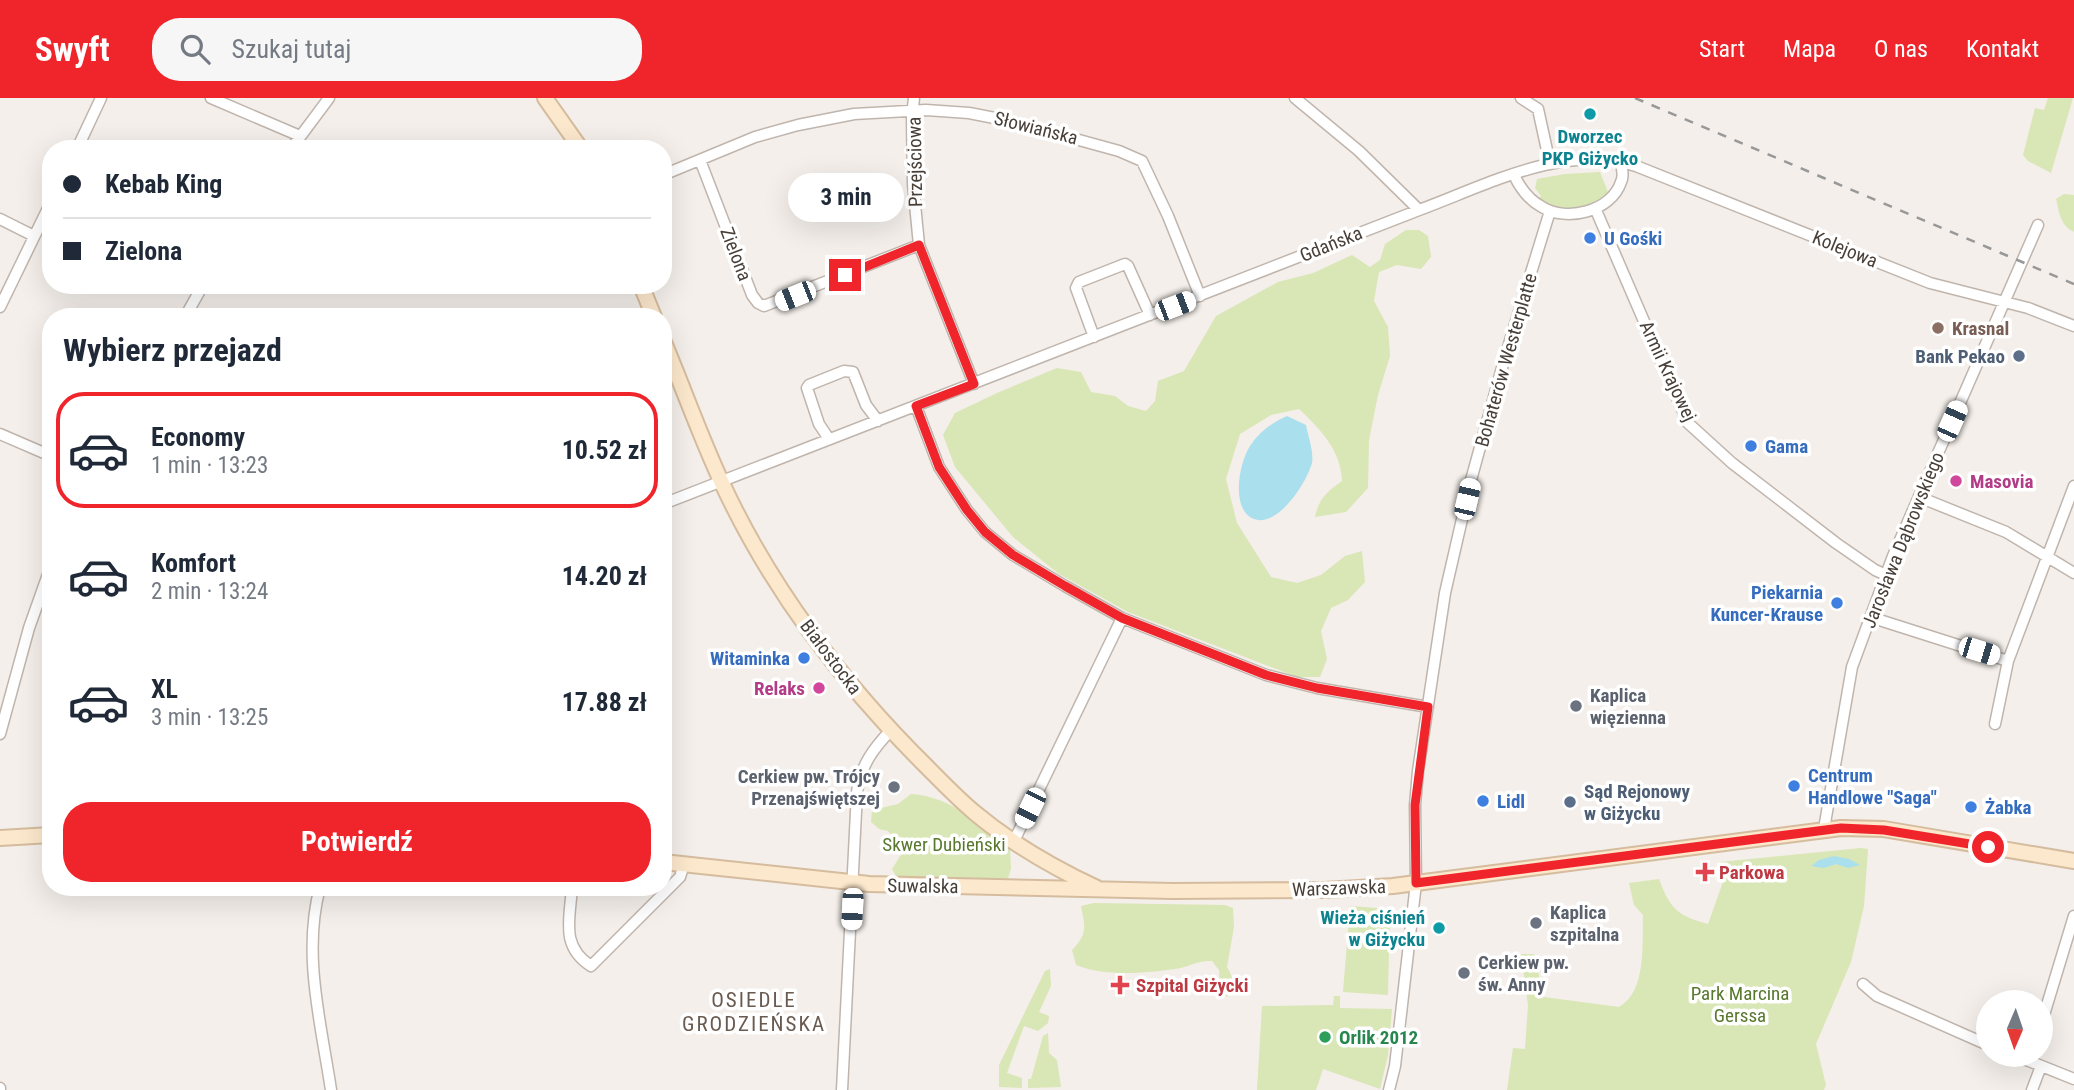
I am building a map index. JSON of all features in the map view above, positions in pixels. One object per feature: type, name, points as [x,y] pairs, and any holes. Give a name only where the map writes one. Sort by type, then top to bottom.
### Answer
[{"type":"street","points":[[81,140],[101,98]]},
{"type":"street","points":[[211,98],[300,136]]},
{"type":"street","points":[[297,140],[329,98]]},
{"type":"street","points":[[545,98],[575,140]]},
{"type":"street","name":"Przejściowa","points":[[914,98],[913,184],[919,245],[974,384]]},
{"type":"street","points":[[1295,98],[1359,151],[1419,210]]},
{"type":"street","points":[[1521,98],[1538,109],[1550,164]]},
{"type":"street","name":"Słowiańska","points":[[672,171],[755,137],[854,114],[914,111],[969,113],[1010,121],[1119,151],[1142,161],[1200,296]]},
{"type":"street","name":"Zielona","points":[[699,160],[752,295],[764,306],[919,245]]},
{"type":"street","name":"Gdańska","points":[[672,501],[1514,175],[1550,164],[1576,160],[1620,161]]},
{"type":"street","points":[[1514,175],[1531,199],[1549,211],[1565,215],[1584,212],[1605,202],[1622,182],[1620,161]]},
{"type":"street","name":"Kolejowa","points":[[1620,161],[1930,283],[2006,302],[2074,326]]},
{"type":"street","name":"Armii Krajowej","points":[[1595,208],[1688,423],[1732,463],[1836,542],[1886,575]]},
{"type":"street","name":"Bohaterów Westerplatte","points":[[1389,1090],[1396,1055],[1416,883],[1415,805],[1446,593],[1471,480],[1549,211]]},
{"type":"street","points":[[0,219],[34,236]]},
{"type":"street","points":[[0,307],[42,220]]},
{"type":"street","name":"Jarosława Dąbrowskiego","points":[[1824,829],[1852,667],[1886,575],[2038,225]]},
{"type":"street","points":[[1094,337],[1076,288],[1079,282],[1125,264],[1150,315]]},
{"type":"street","name":"Białostocka","points":[[672,362],[721,482],[761,553],[824,652],[891,730],[975,813],[1055,867],[1101,890]]},
{"type":"street","points":[[829,439],[818,424],[807,388],[844,371],[853,372],[866,405],[878,421]]},
{"type":"street","points":[[916,406],[939,467],[985,532],[1013,555],[1122,618],[1220,657],[1292,682],[1428,707]]},
{"type":"street","points":[[0,434],[42,452]]},
{"type":"street","points":[[1995,724],[2008,661],[2074,486]]},
{"type":"street","points":[[1919,497],[2016,537],[2074,573]]},
{"type":"street","points":[[0,734],[29,628],[42,591]]},
{"type":"street","points":[[1870,617],[2008,661]]},
{"type":"street","points":[[1014,841],[1122,618]]},
{"type":"street","points":[[842,1090],[859,778],[868,756],[891,730]]},
{"type":"street","name":"Warszawska","points":[[1101,890],[1324,890],[1416,883],[1824,829],[1884,830],[2074,861]]},
{"type":"street","points":[[0,838],[42,836]]},
{"type":"street","name":"Suwalska","points":[[672,863],[853,883],[1101,890]]},
{"type":"street","points":[[672,885],[680,877],[684,864]]},
{"type":"street","points":[[318,896],[311,948],[331,1090]]},
{"type":"street","points":[[572,896],[572,948],[579,958],[590,966],[661,896]]},
{"type":"street","points":[[2052,990],[2074,916]]},
{"type":"street","points":[[1863,984],[1877,996],[1976,1040]]},
{"type":"street","points":[[2032,1090],[2040,1068]]},
{"type":"street","points":[[2046,1068],[2074,1079]]},
{"type":"green space","points":[[2048,98],[2073,98],[2051,173],[2028,161],[2023,155],[2035,108],[2044,110]]},
{"type":"green space","points":[[1600,172],[1608,192],[1584,206],[1557,207],[1539,198],[1541,196],[1535,188],[1537,179]]},
{"type":"green space","points":[[2064,194],[2074,195],[2074,232],[2065,225],[2059,212],[2056,199]]},
{"type":"green space","points":[[1406,230],[1419,230],[1428,236],[1431,257],[1421,269],[1397,265],[1379,272],[1374,301],[1388,327],[1390,356],[1378,395],[1369,440],[1368,488],[1346,512],[1315,517],[1324,496],[1342,481],[1341,470],[1328,441],[1299,409],[1271,415],[1240,434],[1226,479],[1237,523],[1271,577],[1297,583],[1321,575],[1345,556],[1362,551],[1365,582],[1348,600],[1331,608],[1321,631],[1327,659],[1320,677],[1297,677],[1128,612],[1059,574],[1013,537],[955,467],[943,435],[955,413],[1057,368],[1081,372],[1091,392],[1115,396],[1128,406],[1146,411],[1155,401],[1158,381],[1184,371],[1216,316],[1278,282],[1313,273],[1352,255],[1370,267],[1380,260],[1385,244]]},
{"type":"green space","name":"Skwer Dubieński","points":[[911,794],[940,800],[953,806],[1010,848],[1011,869],[1008,878],[997,883],[915,880],[896,876],[892,869],[904,850],[888,831],[879,829],[871,822],[872,810],[898,804]]},
{"type":"green space","name":"Park Marcina Gerssa","points":[[1868,849],[1864,906],[1851,962],[1816,1044],[1826,1085],[1824,1090],[1507,1090],[1513,1048],[1525,1049],[1528,1005],[1521,954],[1534,954],[1544,997],[1619,1007],[1628,1000],[1634,990],[1641,966],[1643,915],[1634,905],[1629,883],[1659,879],[1667,898],[1676,910],[1689,918],[1708,924],[1723,882],[1720,862]]},
{"type":"green space","points":[[1094,903],[1225,905],[1233,908],[1234,927],[1227,967],[1233,982],[1227,997],[1220,992],[1219,970],[1212,961],[1138,973],[1112,973],[1076,965],[1072,950],[1083,935],[1081,906]]},
{"type":"green space","points":[[1350,906],[1390,909],[1388,995],[1343,992]]},
{"type":"green space","points":[[1050,969],[1051,986],[1039,1012],[1049,1016],[1048,1023],[1038,1031],[1024,1026],[1007,1073],[1022,1078],[1022,1088],[999,1087],[999,1065],[1045,971]]},
{"type":"green space","name":"Orlik 2012","points":[[1334,996],[1340,996],[1340,1008],[1392,1009],[1388,1055],[1380,1089],[1323,1069],[1316,1090],[1257,1090],[1262,1006],[1333,1005]]},
{"type":"green space","points":[[1048,1033],[1049,1053],[1057,1060],[1061,1087],[1028,1088],[1028,1079],[1031,1079],[1043,1036]]},
{"type":"water","points":[[1287,416],[1306,425],[1312,449],[1312,463],[1298,491],[1282,510],[1263,520],[1254,519],[1246,514],[1239,496],[1243,463],[1250,446],[1258,436]]},
{"type":"water","points":[[1834,856],[1860,865],[1848,868],[1836,864],[1824,868],[1811,866],[1819,860]]},
{"type":"railway","points":[[1635,98],[2074,284]]},
{"type":"place","name":"Dworzec PKP Giżycko","points":[[1590,114]]},
{"type":"place","name":"U Gośki","points":[[1590,238]]},
{"type":"place","name":"Krasnal","points":[[1938,328]]},
{"type":"place","name":"Bank Pekao","points":[[2019,356]]},
{"type":"place","name":"Gama","points":[[1751,446]]},
{"type":"place","name":"Masovia","points":[[1956,481]]},
{"type":"place","name":"Piekarnia Kuncer-Krause","points":[[1837,603]]},
{"type":"place","name":"Witaminka","points":[[804,658]]},
{"type":"place","name":"Relaks","points":[[819,688]]},
{"type":"place","name":"Kaplica więzienna","points":[[1576,706]]},
{"type":"place","name":"Centrum Handlowe \"Saga\"","points":[[1794,786]]},
{"type":"place","name":"Cerkiew pw. Trójcy Przenajświętszej","points":[[894,787]]},
{"type":"place","name":"Lidl","points":[[1483,801]]},
{"type":"place","name":"Sąd Rejonowy w Giżycku","points":[[1570,802]]},
{"type":"place","name":"Żabka","points":[[1971,807]]},
{"type":"place","name":"Parkowa","points":[[1705,872]]},
{"type":"place","name":"Kaplica szpitalna","points":[[1536,923]]},
{"type":"place","name":"Wieża ciśnień w Giżycku","points":[[1439,928]]},
{"type":"place","name":"Cerkiew pw. św. Anny","points":[[1464,973]]},
{"type":"place","name":"Szpital Giżycki","points":[[1120,985]]},
{"type":"place","name":"Orlik 2012","points":[[1325,1037]]},
{"type":"district","name":"OSIEDLE GRODZIEŃSKA","points":[[754,1012]]},
{"type":"route","points":[[845,275],[919,245],[974,384],[916,406],[939,467],[950,484],[985,532],[1013,555],[1122,618],[1266,675],[1317,688],[1428,707],[1415,805],[1416,883],[1841,828],[1884,830],[1988,847]]}]
